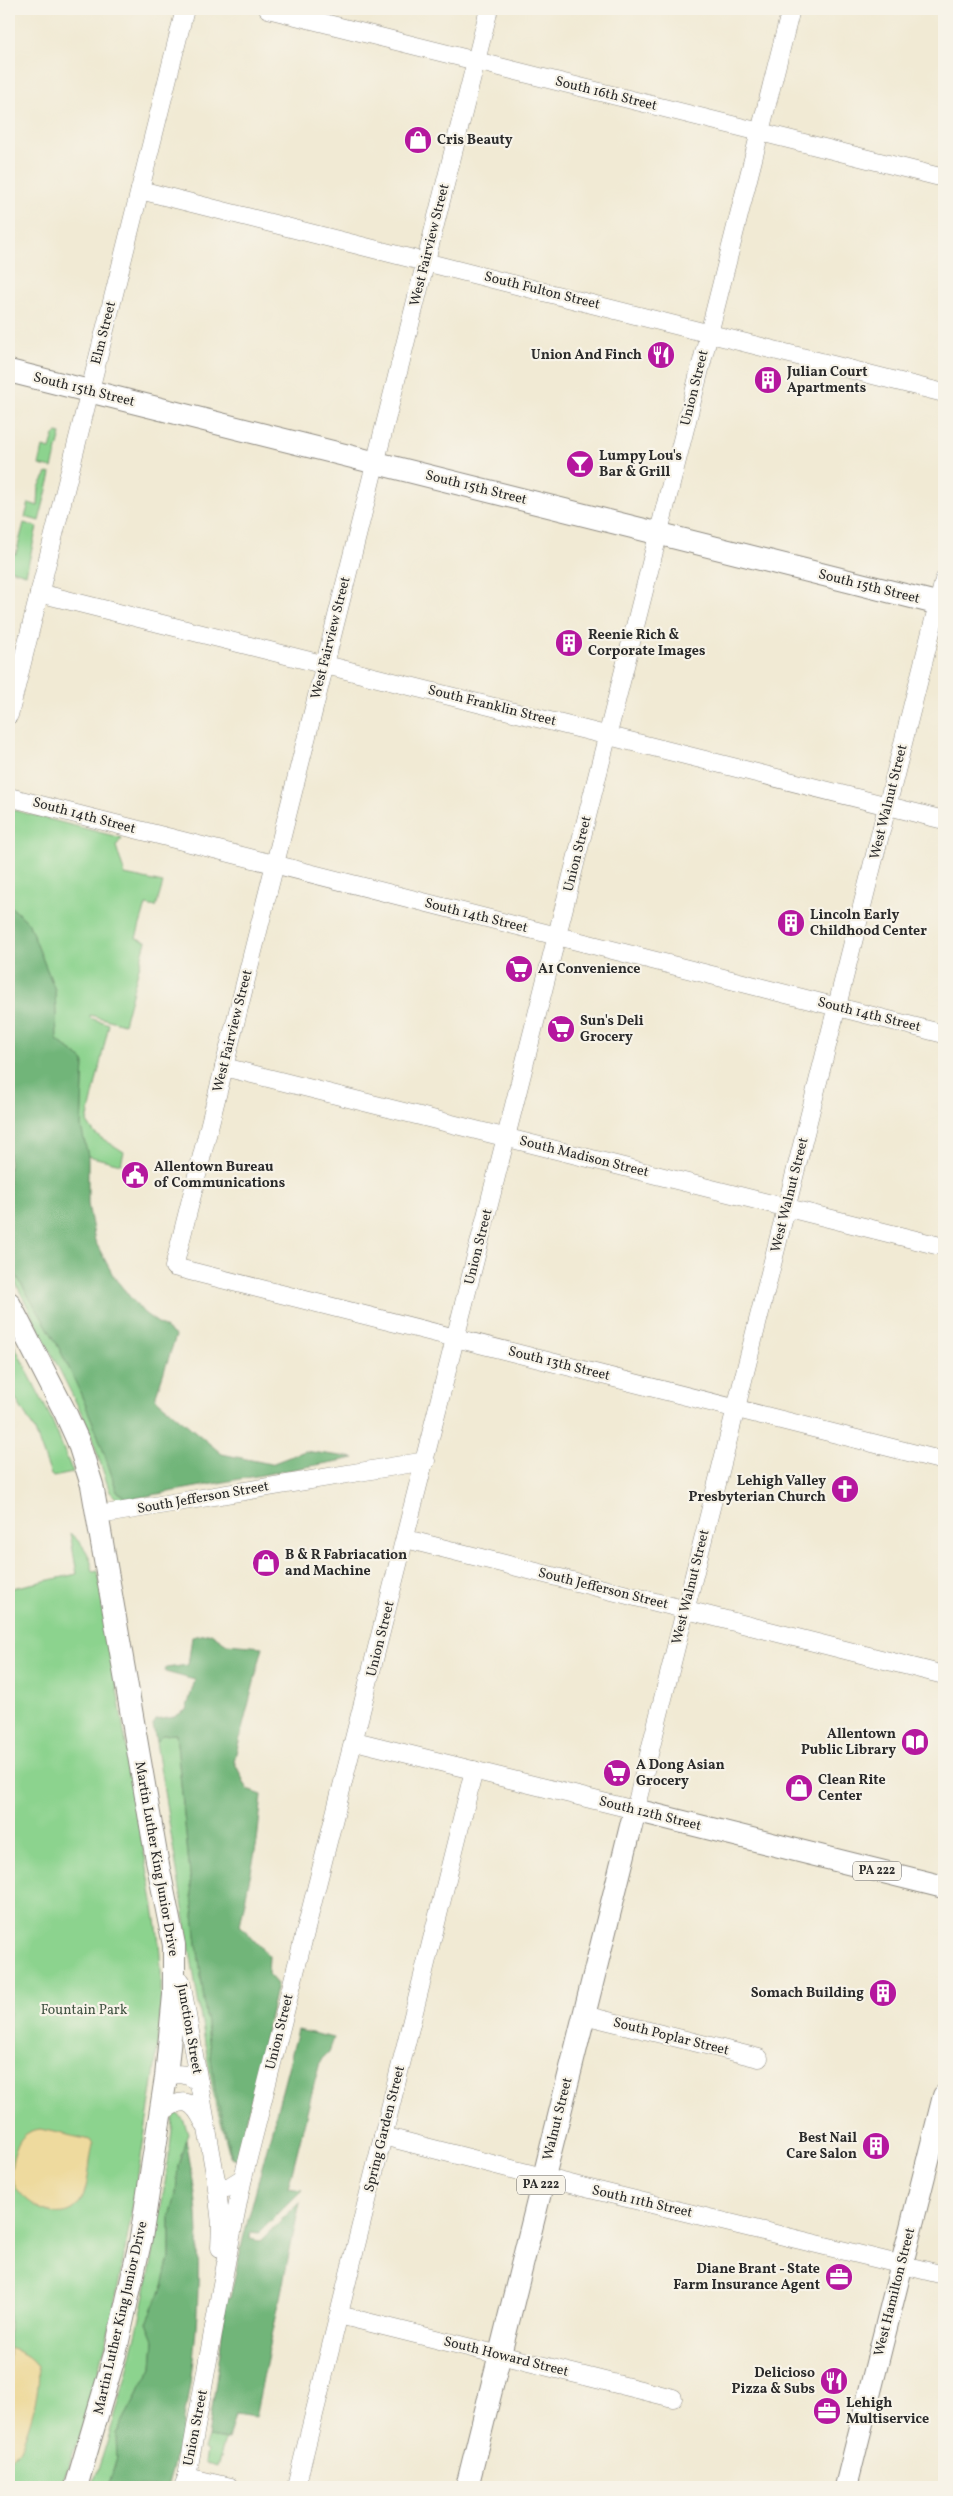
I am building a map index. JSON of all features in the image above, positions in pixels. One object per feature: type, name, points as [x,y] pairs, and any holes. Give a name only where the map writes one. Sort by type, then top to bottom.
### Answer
[{"type":"main road","name":"South 15th Street","points":[[9,372],[941,605]]},
{"type":"main road","name":"Martin Luther King Junior Drive","points":[[9,1303],[78,1441],[99,1515],[157,1860],[174,1946],[174,1994],[166,2077],[141,2238],[129,2296],[100,2409],[76,2487]]},
{"type":"main road","name":"South 12th Street","points":[[635,1810],[944,1888]]},
{"type":"main road","name":"Walnut Street","points":[[467,2482],[635,1810]]},
{"type":"main road","name":"West Hamilton Street","points":[[846,2487],[944,2096]]},
{"type":"street","name":"Elm Street","points":[[9,716],[185,9]]},
{"type":"street","name":"South 16th Street","points":[[268,9],[944,178]]},
{"type":"street","name":"West Fairview Street","points":[[174,1267],[489,9]]},
{"type":"street","name":"Union Street","points":[[185,2482],[208,2364],[220,2286],[244,2178],[791,9]]},
{"type":"street","name":"South Fulton Street","points":[[140,190],[709,332],[944,393]]},
{"type":"street","name":"West Walnut Street","points":[[635,1810],[888,806],[941,605],[944,580]]},
{"type":"street","name":"South Franklin Street","points":[[39,593],[944,820]]},
{"type":"street","name":"South 14th Street","points":[[9,797],[944,1034]]},
{"type":"street","name":"South Madison Street","points":[[224,1066],[944,1247]]},
{"type":"street","name":"South 13th Street","points":[[174,1267],[944,1460]]},
{"type":"street","name":"South Jefferson Street","points":[[99,1515],[426,1461]]},
{"type":"street","name":"South Jefferson Street","points":[[406,1539],[944,1675]]},
{"type":"street","name":"South 12th Street","points":[[354,1741],[635,1810]]},
{"type":"street","name":"Spring Garden Street","points":[[296,2487],[474,1770]]},
{"type":"street","name":"Junction Street","points":[[174,1946],[216,2180],[221,2224],[220,2286]]},
{"type":"street","name":"South Poplar Street","points":[[584,2015],[759,2058]]},
{"type":"street","name":"Junction Street","points":[[166,2077],[178,2073],[188,2075],[199,2082]]},
{"type":"street","name":"Junction Street","points":[[161,2113],[174,2103],[182,2101],[192,2104],[207,2128]]},
{"type":"street","name":"South 11th Street","points":[[383,2136],[944,2275]]},
{"type":"street","points":[[216,2180],[220,2186],[227,2188],[244,2178]]},
{"type":"street","name":"South Howard Street","points":[[339,2315],[673,2398]]},
{"type":"street","points":[[185,2482],[230,2487]]},
{"type":"green space","points":[[57,433],[61,434],[52,468],[39,465],[43,447],[50,449],[54,435]]},
{"type":"green space","points":[[47,473],[51,474],[39,521],[25,517],[29,503],[38,506],[39,487]]},
{"type":"green space","points":[[24,523],[37,527],[26,574],[9,569],[9,552],[16,554]]},
{"type":"green space","points":[[9,809],[122,838],[116,846],[125,875],[163,883],[156,907],[146,905],[136,938],[146,941],[124,1024],[90,1015],[90,1018],[109,1024],[87,1122],[95,1134],[124,1152],[121,1164],[88,1156],[81,1127],[84,1061],[57,1040],[55,990],[28,922],[9,905]]},
{"type":"green space","points":[[9,905],[28,922],[55,990],[57,1040],[84,1061],[81,1127],[88,1156],[88,1204],[95,1241],[114,1277],[130,1297],[144,1313],[176,1336],[155,1398],[222,1454],[271,1464],[305,1451],[355,1458],[136,1498],[126,1498],[117,1492],[92,1420],[76,1384],[54,1339],[9,1261]]},
{"type":"green space","points":[[9,1261],[54,1339],[76,1384],[92,1420],[117,1492],[126,1498],[136,1498],[117,1499],[110,1492],[88,1426],[9,1270]]},
{"type":"green space","points":[[9,1335],[51,1418],[73,1473],[53,1477],[51,1475],[34,1429],[9,1388]]},
{"type":"green space","name":"Fountain Park","points":[[70,1533],[86,1550],[93,1572],[98,1571],[156,1917],[161,1970],[160,2016],[152,2086],[127,2239],[110,2324],[89,2408],[60,2487],[9,2487],[9,1586],[12,1588],[77,1574]]},
{"type":"green space","points":[[211,1633],[227,1644],[263,1647],[234,1761],[248,1790],[262,1795],[257,1842],[240,1925],[269,1956],[268,1974],[277,1984],[238,2158],[232,2158],[215,2090],[196,1935],[176,1734],[163,1735],[156,1742],[153,1725],[156,1720],[174,1717],[186,1710],[195,1680],[165,1672],[166,1668],[188,1665],[192,1637]]},
{"type":"green space","points":[[176,1734],[196,1935],[215,2090],[232,2158],[213,2092],[156,1742],[163,1735]]},
{"type":"green space","points":[[298,2030],[334,2038],[329,2052],[320,2061],[288,2188],[302,2190],[259,2233],[251,2232],[250,2239],[260,2241],[300,2202],[255,2417],[235,2414],[228,2440],[208,2437],[220,2353],[225,2298],[230,2298],[243,2239]]},
{"type":"green space","points":[[177,2113],[183,2119],[188,2133],[178,2166],[176,2193],[170,2218],[170,2258],[163,2286],[147,2323],[154,2340],[152,2367],[116,2434],[117,2458],[108,2487],[92,2487],[121,2393],[145,2297],[157,2232],[173,2119]]},
{"type":"green space","points":[[186,2140],[197,2212],[198,2281],[194,2351],[184,2420],[167,2487],[108,2487],[117,2458],[116,2434],[152,2367],[154,2340],[147,2323],[163,2286],[170,2258],[170,2218],[176,2193],[178,2166]]},
{"type":"green space","points":[[208,2437],[225,2440],[217,2467],[205,2463],[207,2451],[204,2449]]},
{"type":"sand","points":[[40,2129],[90,2140],[93,2145],[86,2189],[80,2202],[73,2210],[64,2213],[54,2213],[44,2210],[26,2198],[12,2179],[12,2162],[20,2141],[31,2131]]},
{"type":"sand","points":[[9,2348],[32,2360],[39,2374],[34,2409],[26,2434],[19,2450],[10,2458]]},
{"type":"place","name":"Cris Beauty","points":[[418,140]]},
{"type":"place","name":"Union And Finch","points":[[661,355]]},
{"type":"place","name":"Julian Court Apartments","points":[[768,380]]},
{"type":"place","name":"Lumpy Lou's Bar & Grill","points":[[580,464]]},
{"type":"place","name":"Reenie Rich & Corporate Images","points":[[569,643]]},
{"type":"place","name":"Lincoln Early Childhood Center","points":[[791,923]]},
{"type":"place","name":"A1 Convenience","points":[[519,969]]},
{"type":"place","name":"Sun's Deli Grocery","points":[[561,1029]]},
{"type":"place","name":"Allentown Bureau of Communications","points":[[135,1175]]},
{"type":"place","name":"Lehigh Valley Presbyterian Church","points":[[845,1489]]},
{"type":"place","name":"B & R Fabriacation and Machine","points":[[266,1563]]},
{"type":"place","name":"Allentown Public Library","points":[[915,1742]]},
{"type":"place","name":"A Dong Asian Grocery","points":[[617,1773]]},
{"type":"place","name":"Clean Rite Center","points":[[799,1788]]},
{"type":"place","name":"Somach Building","points":[[883,1993]]},
{"type":"place","name":"Best Nail Care Salon","points":[[876,2146]]},
{"type":"place","name":"Diane Brant - State Farm Insurance Agent","points":[[839,2277]]},
{"type":"place","name":"Delicioso Pizza & Subs","points":[[834,2381]]},
{"type":"place","name":"Lehigh Multiservice","points":[[827,2411]]}]
